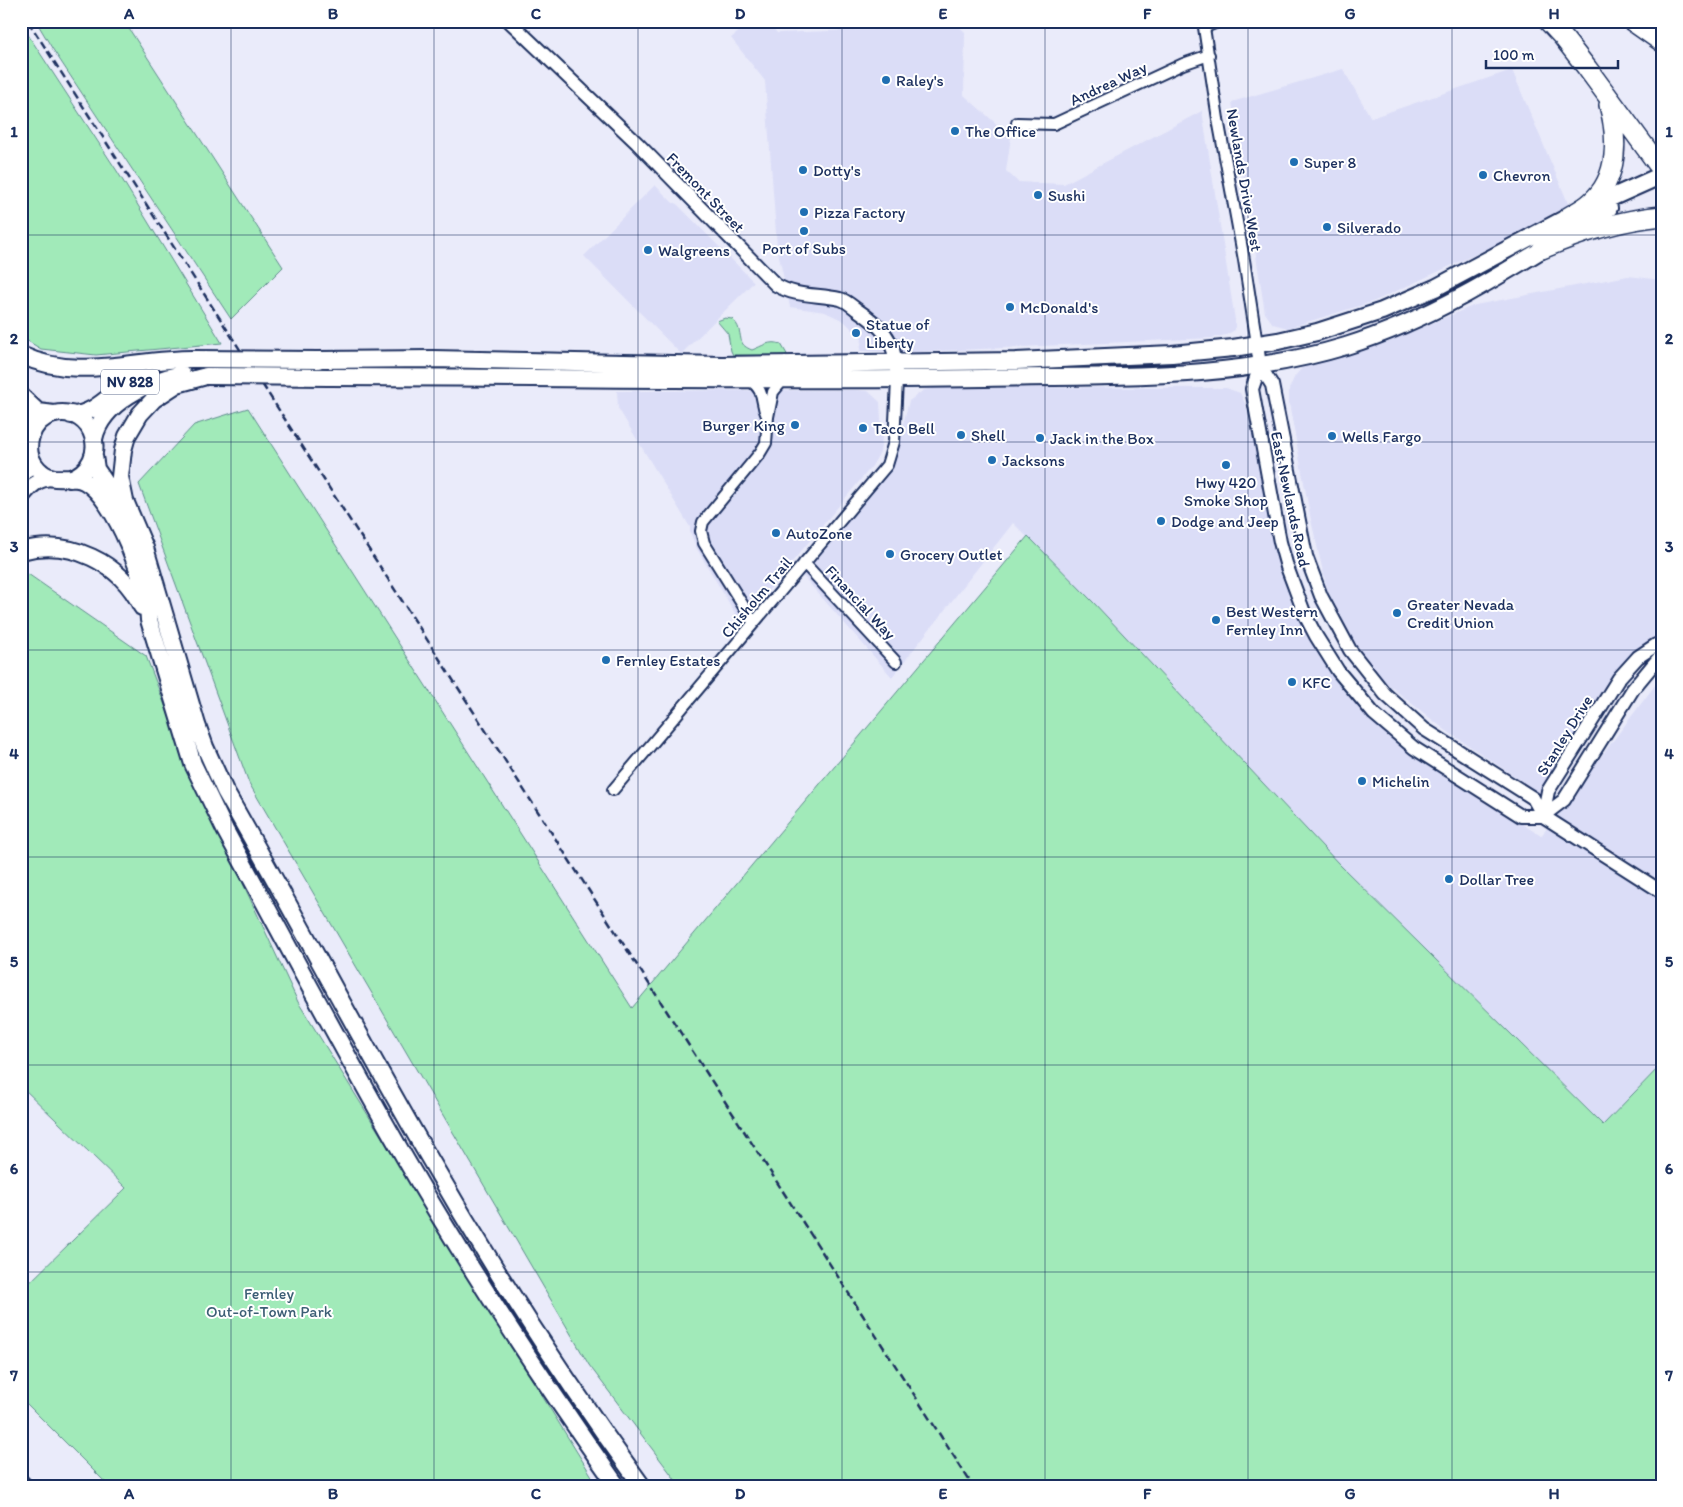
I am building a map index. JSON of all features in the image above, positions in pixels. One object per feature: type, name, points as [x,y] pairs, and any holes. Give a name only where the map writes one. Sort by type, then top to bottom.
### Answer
[{"type":"highway","points":[[1548,21],[1576,53],[1662,170]]},
{"type":"highway","points":[[1632,21],[1662,42]]},
{"type":"highway","points":[[1568,217],[1592,202],[1606,182],[1611,169],[1615,148],[1614,125],[1607,96]]},
{"type":"highway","points":[[1542,249],[1602,226],[1662,216]]},
{"type":"main road","points":[[21,356],[51,366],[83,369],[178,359],[432,359],[722,365],[1016,361],[1172,354],[1257,344],[1317,332],[1368,316],[1460,275],[1568,217],[1662,176]]},
{"type":"main road","points":[[131,519],[96,468],[94,439],[98,426],[109,411],[126,397],[142,388],[177,375],[896,380],[1187,374],[1260,366],[1285,362],[1343,347],[1388,332],[1420,318],[1483,285],[1662,176]]},
{"type":"main road","name":"NV 828","points":[[71,415],[79,415],[90,410],[136,379],[195,359]]},
{"type":"main road","points":[[206,376],[177,384],[163,392],[147,406],[127,436],[123,450],[120,477],[131,519],[144,548],[205,747],[225,791],[432,1164],[559,1367],[642,1486]]},
{"type":"main road","points":[[21,396],[38,412],[71,415],[86,424],[94,439]]},
{"type":"main road","points":[[21,414],[29,425],[30,437],[30,454],[26,471],[21,478]]},
{"type":"main road","points":[[30,437],[39,422],[54,414]]},
{"type":"main road","points":[[30,454],[38,469],[53,478]]},
{"type":"main road","points":[[70,479],[85,470],[94,456]]},
{"type":"main road","points":[[21,498],[36,482],[47,478],[82,480],[96,491],[120,525],[136,566],[147,604],[149,620],[193,764],[225,830],[368,1092],[458,1246],[526,1353],[617,1486]]},
{"type":"main road","points":[[21,551],[44,546],[78,551],[92,557],[108,566],[124,579],[136,595],[149,620]]},
{"type":"main road","points":[[225,830],[267,890],[279,900],[286,899]]},
{"type":"main road","points":[[432,1164],[433,1178],[437,1190],[460,1232],[458,1246]]},
{"type":"main road","points":[[458,1246],[469,1250],[487,1268],[503,1280]]},
{"type":"street","name":"Fremont Street","points":[[509,21],[636,143],[776,286],[784,290],[806,295],[842,299],[885,332],[896,363],[894,442]]},
{"type":"street","points":[[1204,24],[1220,21]]},
{"type":"street","name":"Newlands Drive West","points":[[1204,24],[1218,119],[1244,260],[1257,344]]},
{"type":"street","name":"Andrea Way","points":[[1017,123],[1054,124],[1183,64],[1209,56]]},
{"type":"street","name":"East Newlands Road","points":[[1257,344],[1260,366],[1272,385],[1304,548],[1321,596],[1350,650],[1372,679],[1397,706],[1437,738],[1532,798],[1543,816],[1662,892]]},
{"type":"street","name":"East Newlands Road","points":[[1260,366],[1252,389],[1280,542],[1302,607],[1316,636],[1338,672],[1360,699],[1400,737],[1428,758],[1521,816],[1543,816]]},
{"type":"street","points":[[750,380],[762,392],[764,409],[768,417]]},
{"type":"street","points":[[754,623],[704,543],[701,531],[703,522],[760,453],[766,443],[768,417],[773,392],[783,380]]},
{"type":"street","name":"Chisholm Trail","points":[[613,790],[887,465],[894,442]]},
{"type":"street","name":"Financial Way","points":[[804,563],[896,662]]},
{"type":"street","name":"Stanley Drive","points":[[1543,816],[1548,791],[1619,678],[1638,657],[1662,643]]},
{"type":"street","points":[[1543,816],[1564,800],[1633,689],[1662,654]]},
{"type":"street","points":[[1360,699],[1377,708],[1387,709],[1397,706]]},
{"type":"street","points":[[21,1479],[28,1486]]},
{"type":"shaded area","points":[[752,21],[767,21],[777,33],[934,27],[939,21],[953,21],[965,32],[964,95],[1011,137],[1006,171],[1018,182],[1064,184],[1202,111],[1235,330],[1226,335],[1212,338],[916,352],[860,351],[862,339],[844,321],[825,312],[790,307],[777,247],[765,81],[731,38]]},
{"type":"shaded area","points":[[1343,69],[1371,118],[1512,70],[1571,210],[1375,301],[1288,328],[1273,324],[1265,313],[1232,102]]},
{"type":"shaded area","points":[[655,185],[673,203],[676,203],[754,282],[681,354],[584,256]]},
{"type":"shaded area","points":[[1628,276],[1662,280],[1662,635],[1633,653],[1541,794],[1444,729],[1391,687],[1377,674],[1351,637],[1327,589],[1311,520],[1289,403],[1289,389],[1295,376],[1302,368],[1385,343],[1475,305]]},
{"type":"shaded area","points":[[937,387],[1226,388],[1240,393],[1246,405],[1289,597],[1307,637],[1336,679],[1367,717],[1400,746],[1541,836],[1662,676],[1662,1064],[1603,1125],[1339,864],[1093,602],[1013,523],[892,677],[802,575],[892,467],[909,401],[924,390]]},
{"type":"shaded area","points":[[617,391],[868,391],[880,402],[882,438],[880,452],[872,466],[762,598],[738,618],[697,549],[690,532],[690,527],[618,408]]},
{"type":"green space","points":[[36,21],[124,21],[283,267],[231,319],[52,48]]},
{"type":"green space","points":[[21,24],[117,171],[222,343],[96,355],[41,349],[21,337]]},
{"type":"green space","points":[[725,318],[732,319],[736,324],[739,328],[742,342],[748,348],[752,350],[766,344],[777,343],[781,344],[788,356],[733,355],[728,334],[717,321]]},
{"type":"green space","points":[[248,408],[632,1008],[1028,536],[1093,602],[1339,864],[1603,1125],[1662,1064],[1662,1486],[680,1486],[589,1365],[249,783],[139,484],[194,425]]},
{"type":"green space","name":"Fernley Out-of-Town Park","points":[[28,574],[146,656],[187,763],[298,1002],[598,1486],[109,1486],[21,1398],[21,1291],[126,1188],[21,1086],[21,578]]},
{"type":"railway","points":[[28,21],[973,1486]]},
{"type":"place","name":"Raley's","points":[[886,80]]},
{"type":"place","name":"The Office","points":[[955,131]]},
{"type":"place","name":"Super 8","points":[[1294,162]]},
{"type":"place","name":"Dotty's","points":[[803,170]]},
{"type":"place","name":"Chevron","points":[[1483,175]]},
{"type":"place","name":"Sushi","points":[[1038,195]]},
{"type":"place","name":"Pizza Factory","points":[[804,212]]},
{"type":"place","name":"Silverado","points":[[1327,227]]},
{"type":"place","name":"Port of Subs","points":[[804,231]]},
{"type":"place","name":"Walgreens","points":[[648,250]]},
{"type":"place","name":"McDonald's","points":[[1010,307]]},
{"type":"place","name":"Statue of Liberty","points":[[856,333]]},
{"type":"place","name":"Burger King","points":[[795,425]]},
{"type":"place","name":"Taco Bell","points":[[863,428]]},
{"type":"place","name":"Shell","points":[[961,435]]},
{"type":"place","name":"Wells Fargo","points":[[1332,436]]},
{"type":"place","name":"Jack in the Box","points":[[1040,438]]},
{"type":"place","name":"Jacksons","points":[[992,460]]},
{"type":"place","name":"Hwy 420 Smoke Shop","points":[[1226,465]]},
{"type":"place","name":"Dodge and Jeep","points":[[1161,521]]},
{"type":"place","name":"AutoZone","points":[[776,533]]},
{"type":"place","name":"Grocery Outlet","points":[[890,554]]},
{"type":"place","name":"Greater Nevada Credit Union","points":[[1397,613]]},
{"type":"place","name":"Best Western Fernley Inn","points":[[1216,620]]},
{"type":"place","name":"Fernley Estates","points":[[606,660]]},
{"type":"place","name":"KFC","points":[[1292,682]]},
{"type":"place","name":"Michelin","points":[[1362,781]]},
{"type":"place","name":"Dollar Tree","points":[[1449,879]]}]
